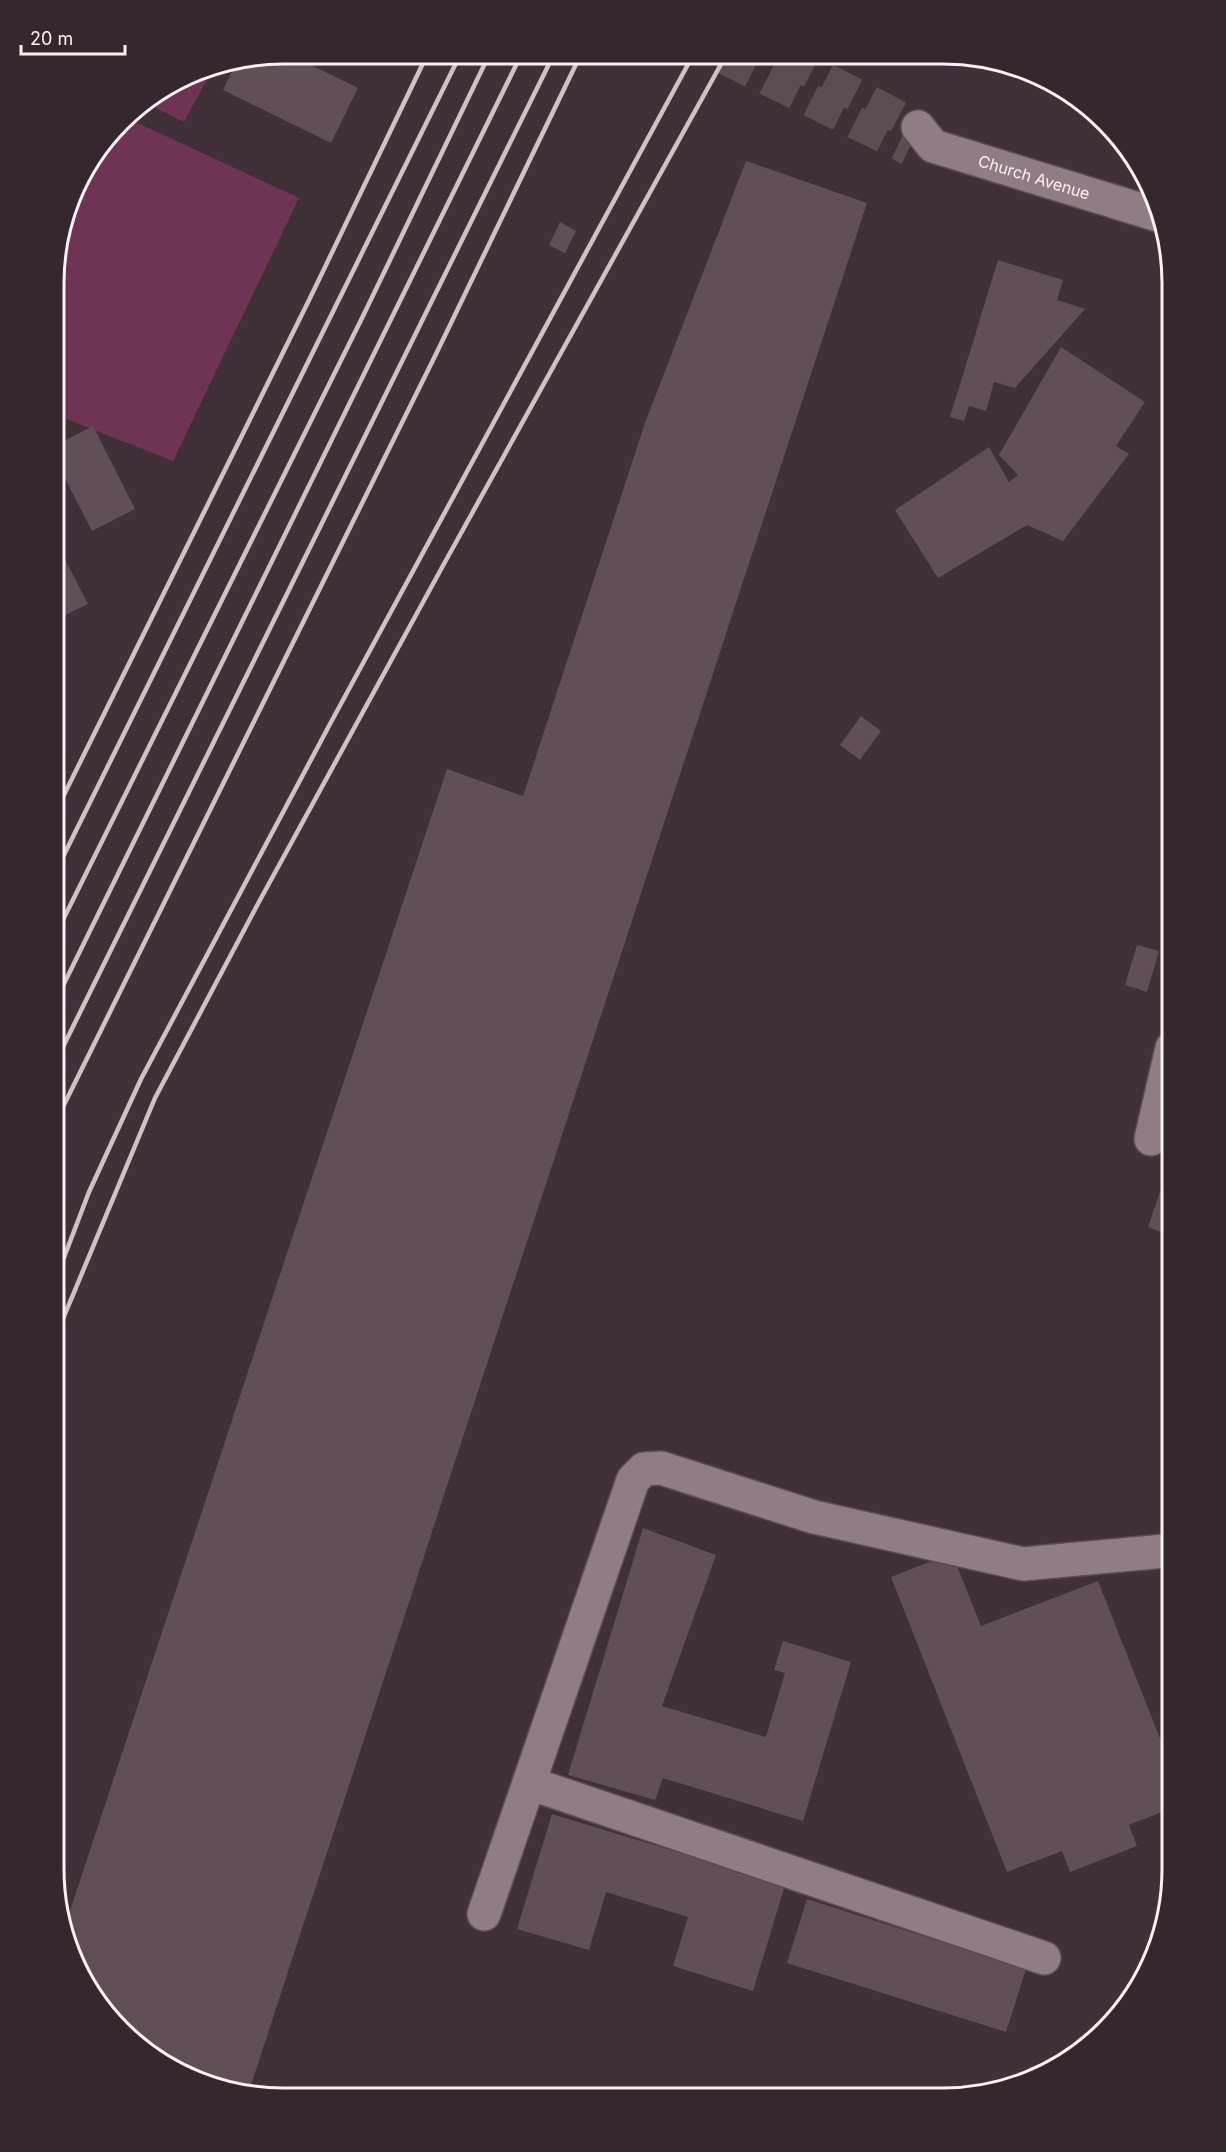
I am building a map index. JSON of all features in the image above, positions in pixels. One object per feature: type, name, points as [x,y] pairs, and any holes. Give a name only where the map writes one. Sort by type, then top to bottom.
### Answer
[{"type":"street","name":"Church Avenue","points":[[920,141],[1150,213]]},
{"type":"street","points":[[1151,1139],[1162,1091]]},
{"type":"street","points":[[484,1914],[633,1480],[644,1469],[661,1468],[814,1517],[1023,1564],[1162,1551]]},
{"type":"street","points":[[529,1783],[1044,1958]]},
{"type":"shaded area","points":[[208,78],[184,122],[154,107],[174,94]]},
{"type":"shaded area","points":[[136,122],[299,198],[173,461],[64,418],[64,284],[66,255],[72,227],[81,200],[101,162]]},
{"type":"building","points":[[284,64],[309,64],[358,88],[331,143],[223,90],[232,71],[255,66]]},
{"type":"building","points":[[746,161],[867,203],[251,2085],[227,2080],[200,2071],[162,2051],[119,2013],[101,1990],[87,1965],[76,1939],[69,1913],[447,769],[523,796],[645,423]]},
{"type":"building","points":[[560,222],[576,231],[565,253],[549,245]]},
{"type":"building","points":[[998,260],[1063,280],[1057,300],[1085,309],[1015,388],[994,382],[986,411],[969,406],[964,421],[950,417]]},
{"type":"building","points":[[1061,347],[1145,402],[1116,446],[1129,454],[1063,541],[1027,525],[938,578],[895,510],[989,447],[1009,482],[1018,475],[999,455]]},
{"type":"building","points":[[93,426],[135,509],[92,531],[64,477],[64,441]]},
{"type":"building","points":[[64,558],[88,604],[64,616]]},
{"type":"building","points":[[861,716],[881,731],[860,760],[840,745]]},
{"type":"building","points":[[1137,945],[1159,951],[1147,992],[1125,985]]},
{"type":"building","points":[[1162,1186],[1162,1232],[1148,1227]]},
{"type":"building","points":[[643,1528],[716,1555],[662,1706],[766,1737],[785,1673],[774,1670],[783,1641],[851,1662],[803,1821],[663,1778],[655,1800],[568,1775]]},
{"type":"building","points":[[952,1553],[981,1626],[1098,1581],[1162,1744],[1162,1812],[1129,1825],[1137,1846],[1070,1872],[1062,1851],[1007,1872],[891,1577]]},
{"type":"building","points":[[552,1814],[785,1885],[753,1991],[673,1966],[688,1917],[606,1892],[589,1950],[517,1929]]},
{"type":"building","points":[[807,1899],[1026,1969],[1006,2032],[787,1963]]},
{"type":"tunnel","points":[[737,64],[909,149]]},
{"type":"tunnel","points":[[796,64],[918,127]]},
{"type":"railway","points":[[64,795],[313,292],[423,64]]},
{"type":"railway","points":[[64,855],[456,64]]},
{"type":"railway","points":[[64,918],[363,316],[485,64]]},
{"type":"railway","points":[[64,984],[517,64]]},
{"type":"railway","points":[[64,1045],[549,64]]},
{"type":"railway","points":[[64,1105],[437,352],[576,64]]},
{"type":"railway","points":[[64,1257],[89,1192],[141,1079],[330,724],[688,64]]},
{"type":"railway","points":[[64,1316],[155,1098],[260,900],[445,562],[721,64]]}]
